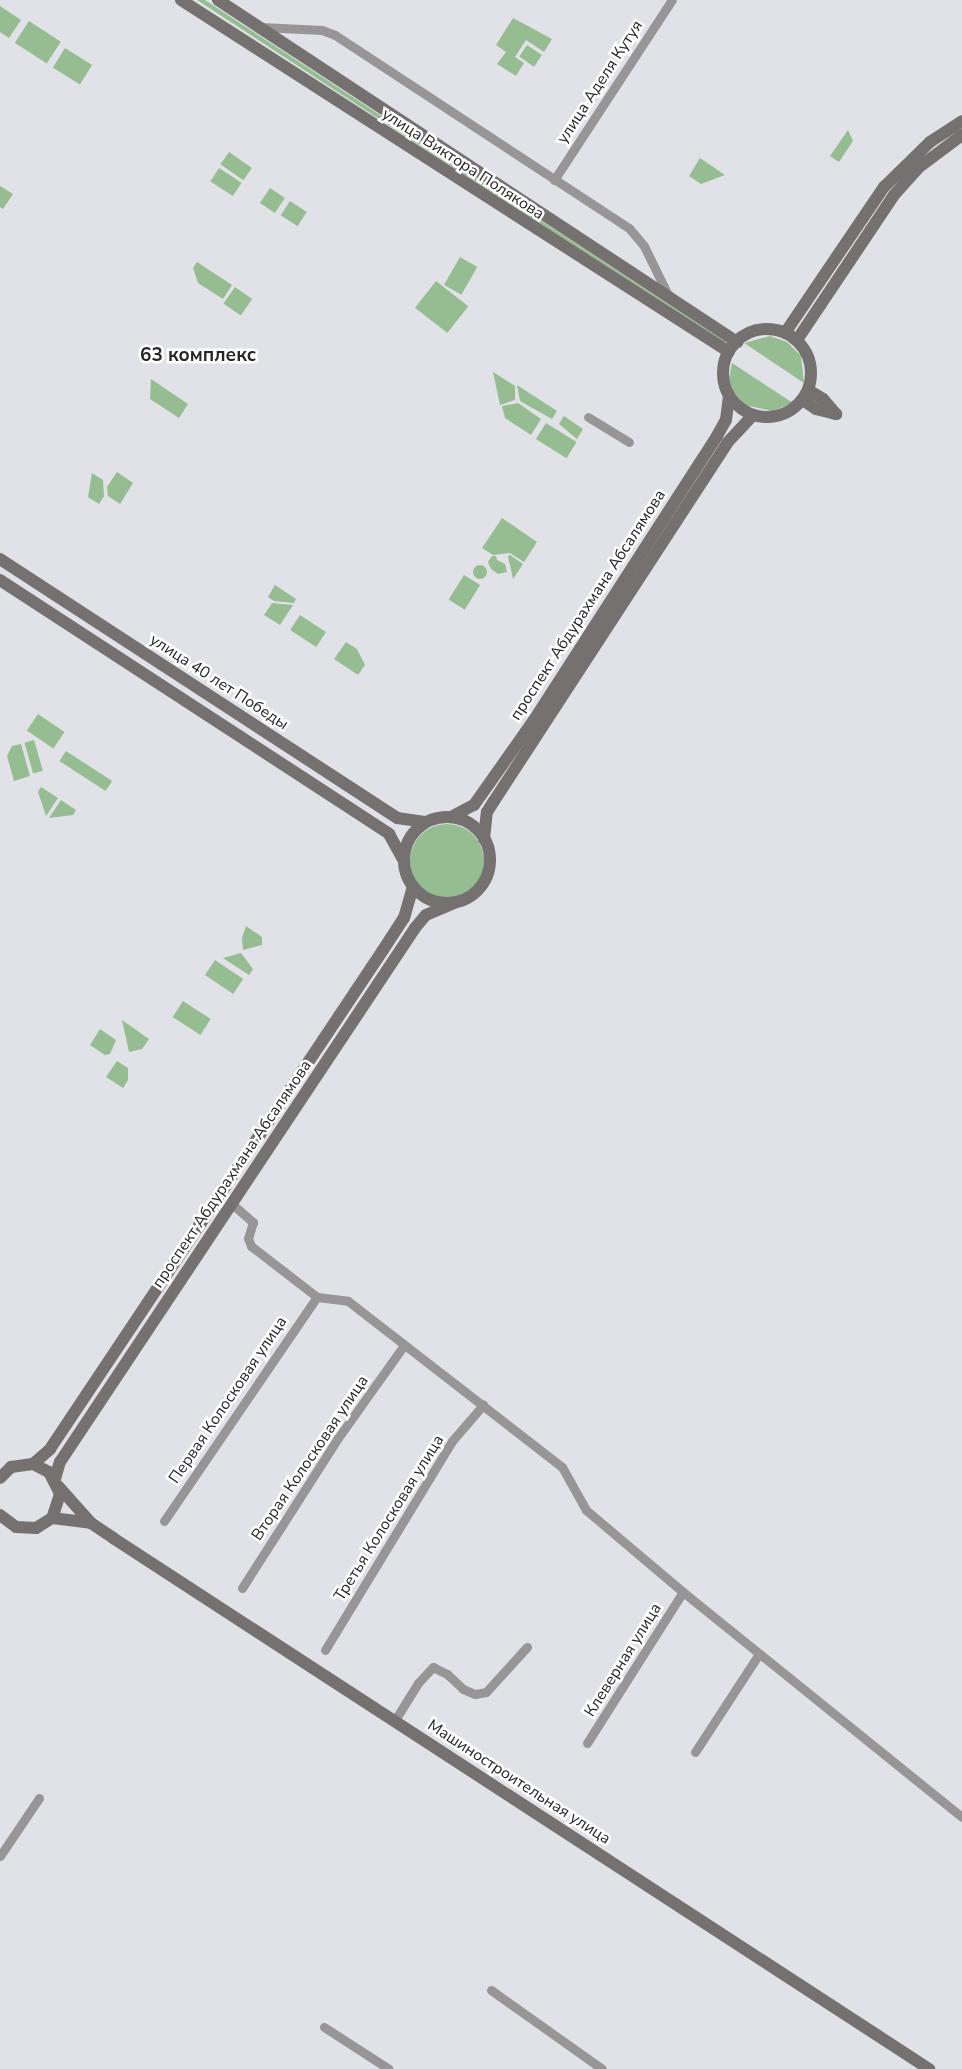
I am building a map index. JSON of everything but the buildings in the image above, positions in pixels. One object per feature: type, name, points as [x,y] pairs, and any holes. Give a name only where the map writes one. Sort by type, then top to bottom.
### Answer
[{"type":"street","name":"улица Виктора Полякова","points":[[181,0],[733,347]]},
{"type":"street","name":"улица Виктора Полякова","points":[[218,0],[669,297],[733,347]]},
{"type":"street","name":"улица Аделя Кутуя","points":[[554,180],[672,0]]},
{"type":"street","points":[[257,27],[322,30],[335,35],[636,234],[669,297]]},
{"type":"street","points":[[785,333],[884,187],[930,142],[962,121]]},
{"type":"street","points":[[797,340],[894,194],[918,168],[962,135]]},
{"type":"street","points":[[760,330],[785,333],[797,340],[808,354],[812,373],[805,395],[782,414],[752,416],[740,408],[729,395],[724,371],[733,347],[760,330]]},
{"type":"street","name":"проспект Абдурахмана Абсалямова","points":[[451,817],[474,805],[529,727],[717,436],[726,420],[729,395]]},
{"type":"street","name":"проспект Абдурахмана Абсалямова","points":[[484,839],[487,812],[727,443],[752,416]]},
{"type":"street","points":[[588,417],[629,442]]},
{"type":"street","name":"улица 40 лет Победы","points":[[0,559],[397,818],[425,822]]},
{"type":"street","name":"улица 40 лет Победы","points":[[0,580],[389,834],[403,858]]},
{"type":"street","points":[[451,817],[469,824],[484,839],[490,865],[487,879],[474,894],[454,903],[435,902],[413,887],[407,878],[403,858],[410,837],[425,822],[451,817]]},
{"type":"street","name":"проспект Абдурахмана Абсалямова","points":[[33,1464],[50,1449],[383,950],[404,918],[413,887]]},
{"type":"street","name":"проспект Абдурахмана Абсалямова","points":[[52,1518],[60,1502],[57,1483],[60,1462],[415,928],[426,915],[454,903]]},
{"type":"street","points":[[232,1204],[253,1222],[248,1238],[251,1246],[317,1297],[348,1301],[562,1467],[586,1510],[683,1592],[962,1817]]},
{"type":"street","name":"Первая Колосковая улица","points":[[164,1521],[317,1297]]},
{"type":"street","name":"Вторая Колосковая улица","points":[[242,1588],[338,1438],[404,1345]]},
{"type":"street","name":"Третья Колосковая улица","points":[[325,1650],[452,1441],[483,1405]]},
{"type":"street","points":[[0,1478],[6,1465],[33,1464]]},
{"type":"street","name":"Машиностроительная улица","points":[[33,1464],[42,1467],[91,1523],[929,2069]]},
{"type":"street","points":[[0,1515],[6,1522],[26,1529],[36,1528],[52,1518]]},
{"type":"street","name":"Машиностроительная улица","points":[[52,1518],[91,1523]]},
{"type":"street","name":"Клеверная улица","points":[[588,1743],[683,1592]]},
{"type":"street","points":[[396,1720],[418,1683],[433,1667],[447,1674],[463,1690],[475,1694],[486,1692],[527,1647]]},
{"type":"street","points":[[695,1752],[759,1654]]},
{"type":"street","points":[[0,1856],[39,1798]]},
{"type":"street","points":[[491,1990],[602,2069]]},
{"type":"street","points":[[324,2027],[389,2069]]},
{"type":"green space","points":[[197,0],[205,0],[726,342],[725,345]]},
{"type":"green space","points":[[0,6],[21,20],[9,38],[0,32]]},
{"type":"green space","points":[[513,18],[552,39],[544,52],[526,40],[515,57],[524,63],[516,76],[497,64],[506,52],[496,45]]},
{"type":"green space","points":[[29,21],[61,42],[47,64],[15,43]]},
{"type":"green space","points":[[527,45],[542,55],[534,67],[519,57]]},
{"type":"green space","points":[[65,48],[92,65],[80,84],[53,68]]},
{"type":"green space","points":[[848,130],[853,141],[839,162],[830,156]]},
{"type":"green space","points":[[229,152],[252,168],[243,180],[220,164]]},
{"type":"green space","points":[[700,158],[725,175],[701,184],[689,176]]},
{"type":"green space","points":[[219,168],[242,183],[233,196],[210,181]]},
{"type":"green space","points":[[0,186],[13,194],[3,209],[0,207]]},
{"type":"green space","points":[[270,188],[285,198],[275,213],[260,203]]},
{"type":"green space","points":[[290,201],[307,212],[298,226],[281,215]]},
{"type":"green space","points":[[460,257],[477,267],[461,295],[444,285]]},
{"type":"green space","points":[[197,262],[232,285],[223,299],[198,283],[193,268]]},
{"type":"green space","points":[[436,281],[468,306],[447,333],[415,308]]},
{"type":"green space","points":[[235,287],[252,299],[241,315],[224,303]]},
{"type":"green space","points":[[770,336],[787,342],[801,356],[804,383],[744,343]]},
{"type":"green space","points":[[732,363],[793,403],[772,411],[745,405],[733,391],[729,380]]},
{"type":"green space","points":[[493,372],[515,386],[515,400],[500,405]]},
{"type":"green space","points":[[151,379],[188,404],[179,418],[150,399]]},
{"type":"green space","points":[[517,385],[557,411],[552,419],[520,401]]},
{"type":"green space","points":[[518,403],[541,419],[531,435],[505,418],[502,406]]},
{"type":"green space","points":[[564,416],[583,429],[577,439],[559,424]]},
{"type":"green space","points":[[546,423],[577,442],[566,458],[536,439]]},
{"type":"green space","points":[[117,472],[133,483],[120,504],[108,496],[107,487]]},
{"type":"green space","points":[[92,473],[103,480],[104,496],[99,504],[88,497]]},
{"type":"green space","points":[[502,518],[537,542],[524,562],[510,553],[493,555],[482,548]]},
{"type":"green space","points":[[510,555],[523,564],[513,579],[508,556]]},
{"type":"green space","points":[[492,556],[496,556],[497,560],[505,564],[507,572],[498,574],[491,569],[488,562]]},
{"type":"green space","points":[[477,565],[483,565],[487,572],[483,579],[477,579],[473,575],[473,569]]},
{"type":"green space","points":[[464,575],[480,585],[465,610],[449,600]]},
{"type":"green space","points":[[275,585],[296,599],[294,603],[274,601],[268,597]]},
{"type":"green space","points":[[272,603],[293,605],[280,625],[264,615]]},
{"type":"green space","points":[[300,615],[326,632],[316,647],[290,630]]},
{"type":"green space","points":[[346,642],[357,649],[365,665],[358,675],[334,659]]},
{"type":"green space","points":[[38,714],[65,732],[53,748],[27,731]]},
{"type":"green space","points":[[34,740],[43,771],[33,774],[24,743]]},
{"type":"green space","points":[[21,744],[30,776],[14,781],[7,756],[12,746]]},
{"type":"green space","points":[[66,751],[112,781],[106,791],[59,761]]},
{"type":"green space","points":[[41,787],[58,798],[46,816],[38,792]]},
{"type":"green space","points":[[61,800],[76,810],[73,815],[49,818]]},
{"type":"green space","points":[[440,824],[454,824],[468,830],[478,840],[484,854],[484,868],[478,882],[468,892],[454,898],[440,898],[426,892],[416,882],[410,868],[410,854],[416,840],[426,830]]},
{"type":"green space","points":[[246,926],[262,937],[262,945],[243,950],[242,938]]},
{"type":"green space","points":[[241,953],[253,969],[249,975],[223,958]]},
{"type":"green space","points":[[215,960],[243,979],[233,994],[205,975]]},
{"type":"green space","points":[[183,1001],[211,1019],[200,1035],[173,1017]]},
{"type":"green space","points":[[122,1020],[149,1039],[142,1049],[129,1052]]},
{"type":"green space","points":[[100,1029],[116,1040],[110,1054],[105,1055],[90,1045]]},
{"type":"green space","points":[[117,1061],[128,1068],[128,1080],[123,1088],[106,1077]]},
{"type":"district","name":"63 комплекс","points":[[198,356]]}]
